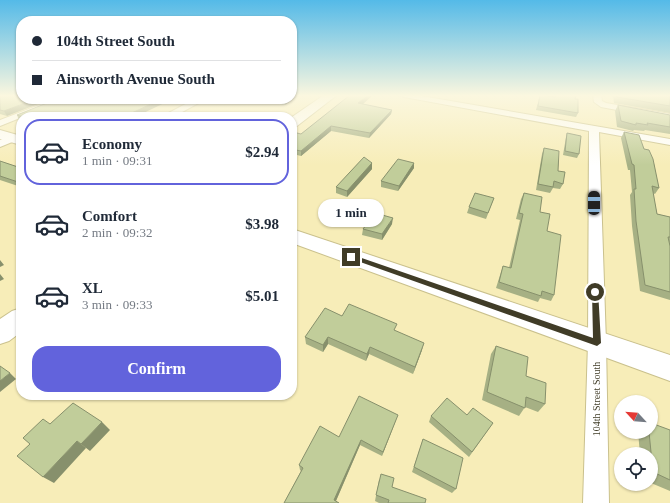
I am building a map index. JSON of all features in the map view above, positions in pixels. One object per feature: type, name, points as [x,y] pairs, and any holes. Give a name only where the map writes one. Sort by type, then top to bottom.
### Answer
[{"type":"street","points":[[0,123],[12,118]]},
{"type":"street","points":[[539,118],[670,142]]},
{"type":"street","name":"104th Street South","points":[[594,128],[597,343],[596,503]]},
{"type":"street","points":[[0,144],[11,138]]},
{"type":"street","points":[[297,238],[670,368]]},
{"type":"street","points":[[0,333],[16,322]]},
{"type":"building","points":[[321,118],[384,118],[370,133],[331,126],[301,151],[297,150],[297,133],[301,134]]},
{"type":"building","points":[[621,118],[670,118],[670,127],[647,123],[648,125],[636,123],[636,125],[621,121]]},
{"type":"building","points":[[624,132],[639,135],[644,149],[649,150],[653,159],[659,188],[652,186],[657,214],[670,217],[670,237],[668,237],[670,246],[670,292],[645,285],[636,221],[634,165],[632,164]]},
{"type":"building","points":[[567,133],[581,136],[579,154],[565,151]]},
{"type":"building","points":[[544,148],[559,151],[558,171],[565,172],[563,184],[554,181],[553,187],[538,184]]},
{"type":"building","points":[[364,157],[372,163],[347,191],[336,187]]},
{"type":"building","points":[[398,159],[414,163],[399,186],[381,181]]},
{"type":"building","points":[[0,161],[16,166],[16,181],[0,176]]},
{"type":"building","points":[[475,193],[494,198],[488,213],[469,207]]},
{"type":"building","points":[[524,193],[542,197],[540,212],[550,214],[547,231],[561,235],[554,295],[542,291],[541,296],[499,282],[503,266],[511,268],[523,214],[519,213]]},
{"type":"building","points":[[375,213],[393,218],[382,234],[363,229]]},
{"type":"building","points":[[349,304],[397,324],[394,330],[424,343],[415,367],[370,347],[367,354],[328,337],[323,345],[305,337],[325,308],[342,316]]},
{"type":"building","points":[[496,346],[528,357],[526,376],[546,383],[545,404],[526,397],[525,408],[487,392]]},
{"type":"building","points":[[0,366],[10,373],[0,381]]},
{"type":"building","points":[[359,396],[398,415],[383,452],[361,440],[334,500],[339,503],[284,503],[303,468],[299,465],[320,426],[339,437]]},
{"type":"building","points":[[447,398],[467,415],[473,408],[493,423],[472,452],[431,416]]},
{"type":"building","points":[[73,403],[102,422],[81,444],[77,441],[43,477],[17,456],[30,444],[23,438],[43,419],[50,424]]},
{"type":"building","points":[[658,426],[670,430],[670,480],[658,474],[658,447],[650,447],[650,439],[658,439]]},
{"type":"building","points":[[423,439],[463,458],[456,489],[414,467]]},
{"type":"building","points":[[381,474],[394,478],[392,487],[426,499],[425,503],[388,503],[389,500],[376,495]]},
{"type":"route","points":[[351,257],[597,343],[595,292]]}]
